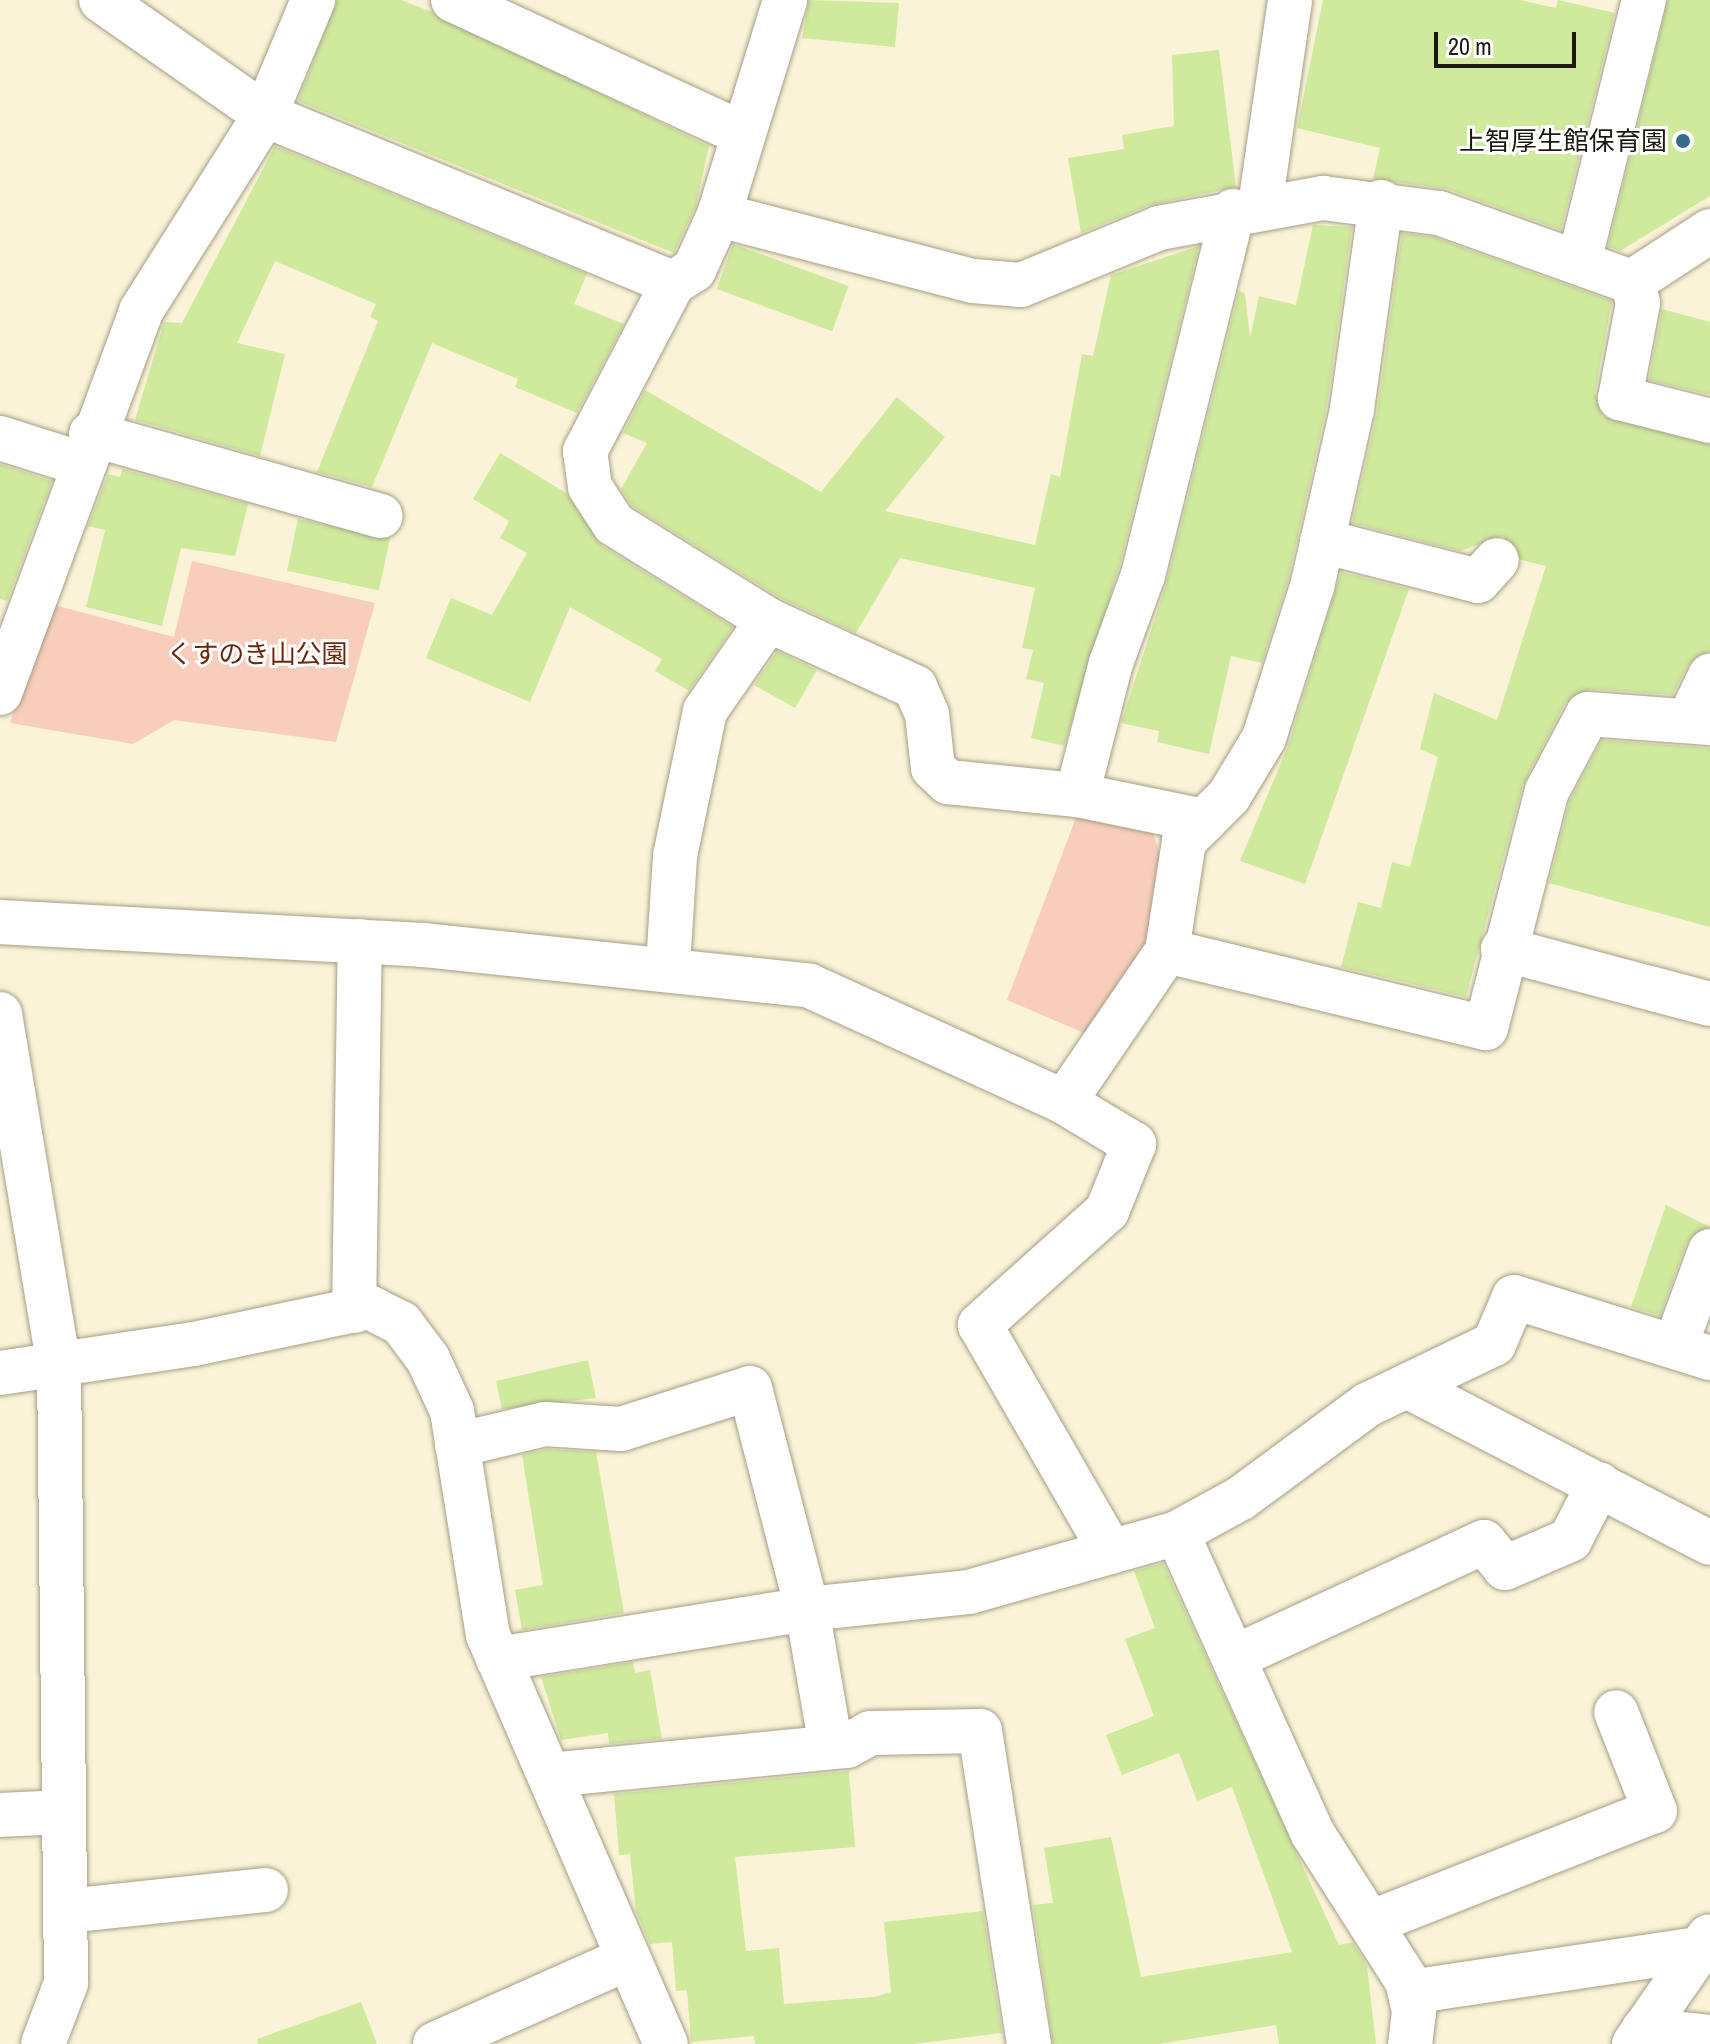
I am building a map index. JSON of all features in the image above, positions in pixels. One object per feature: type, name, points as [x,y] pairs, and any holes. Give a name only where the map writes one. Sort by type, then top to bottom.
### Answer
[{"type":"street","points":[[101,0],[265,115],[673,283]]},
{"type":"street","points":[[0,693],[85,448],[141,311],[265,115],[313,0]]},
{"type":"street","points":[[453,0],[743,134]]},
{"type":"street","points":[[785,0],[719,215],[694,270],[673,283],[585,451],[590,487],[614,524],[768,620],[915,687],[927,714],[933,768],[948,782],[1077,795],[1204,821]]},
{"type":"street","points":[[1077,795],[1111,663],[1143,575],[1246,208],[1290,0]]},
{"type":"street","points":[[1579,262],[1644,0]]},
{"type":"street","points":[[719,215],[973,281],[1021,285],[1159,228],[1246,208],[1381,202],[1439,213],[1632,282]]},
{"type":"street","points":[[1064,1102],[1167,951],[1184,841],[1204,821],[1264,738],[1322,541],[1352,409],[1381,202]]},
{"type":"street","points":[[1632,282],[1710,231]]},
{"type":"street","points":[[1632,282],[1638,303],[1620,398],[1710,421]]},
{"type":"street","points":[[0,438],[85,448],[381,516]]},
{"type":"street","points":[[1322,541],[1478,581],[1497,560]]},
{"type":"street","points":[[668,965],[675,856],[693,750],[705,711],[768,620]]},
{"type":"street","points":[[1167,951],[1486,1028],[1503,949],[1547,791],[1588,714],[1700,721],[1710,676]]},
{"type":"street","points":[[0,922],[360,941],[668,965],[810,986],[1064,1102],[1134,1144],[1107,1211],[980,1325],[1111,1552]]},
{"type":"street","points":[[354,1311],[360,941]]},
{"type":"street","points":[[1503,949],[1710,1004]]},
{"type":"street","points":[[0,1014],[59,1365],[66,1983],[43,2044]]},
{"type":"street","points":[[498,1659],[807,1609],[969,1592],[1177,1533],[1241,1498],[1367,1405],[1494,1344],[1514,1297],[1693,1351],[1710,1251]]},
{"type":"street","points":[[0,1373],[59,1365],[369,1307],[401,1323],[428,1359],[452,1411],[476,1588],[498,1659],[550,1775],[624,1960],[666,2044]]},
{"type":"street","points":[[1407,1386],[1710,1543]]},
{"type":"street","points":[[457,1445],[545,1424],[621,1429],[750,1388],[807,1609],[831,1746]]},
{"type":"street","points":[[1235,1657],[1484,1542],[1505,1568],[1570,1540],[1599,1484]]},
{"type":"street","points":[[1177,1533],[1313,1834],[1410,1992],[1410,2044]]},
{"type":"street","points":[[1370,1923],[1655,1811],[1616,1712]]},
{"type":"street","points":[[550,1775],[831,1746],[870,1733],[980,1731],[1029,2044]]},
{"type":"street","points":[[0,1815],[64,1812]]},
{"type":"street","points":[[66,1911],[266,1890]]},
{"type":"street","points":[[1410,1992],[1704,1942]]},
{"type":"street","points":[[1638,2037],[1704,1942]]},
{"type":"street","points":[[435,2044],[624,1960]]},
{"type":"street","points":[[1638,2037],[1710,2037]]},
{"type":"green space","name":"くすのき山公園","points":[[192,561],[375,603],[336,742],[174,720],[133,744],[10,723],[47,603],[174,637]]},
{"type":"green space","points":[[1077,815],[1152,830],[1162,861],[1146,949],[1091,1036],[1007,1000]]},
{"type":"building","points":[[337,0],[401,0],[432,12],[709,146],[696,206],[674,253],[298,101]]},
{"type":"building","points":[[809,0],[899,3],[895,47],[802,38]]},
{"type":"building","points":[[1323,0],[1520,0],[1556,8],[1558,0],[1615,13],[1561,230],[1447,189],[1373,179],[1380,148],[1297,128]]},
{"type":"building","points":[[1668,0],[1710,0],[1710,196],[1620,251],[1608,247]]},
{"type":"building","points":[[1219,50],[1236,187],[1150,205],[1081,233],[1068,158],[1124,149],[1122,135],[1174,126],[1172,55]]},
{"type":"building","points":[[275,146],[587,274],[574,304],[624,324],[577,413],[515,387],[518,379],[432,343],[372,487],[317,472],[378,321],[370,317],[376,304],[275,261],[237,343],[285,354],[260,456],[135,420],[164,322],[182,323]]},
{"type":"building","points":[[1313,225],[1352,227],[1327,405],[1288,580],[1262,663],[1231,656],[1209,754],[1157,742],[1159,731],[1121,723],[1167,581],[1239,291],[1245,293],[1250,338],[1259,296],[1296,305]]},
{"type":"building","points":[[1402,233],[1433,237],[1612,301],[1595,393],[1602,416],[1710,445],[1710,651],[1688,665],[1673,695],[1590,689],[1566,702],[1523,785],[1466,997],[1341,967],[1358,902],[1381,908],[1392,862],[1410,867],[1438,757],[1420,749],[1434,693],[1497,720],[1546,566],[1521,560],[1503,536],[1460,551],[1352,523],[1377,413]]},
{"type":"building","points":[[733,244],[849,286],[832,331],[717,289]]},
{"type":"building","points":[[1199,246],[1119,568],[1064,746],[1031,738],[1044,683],[1026,679],[1033,650],[1022,648],[1035,588],[900,558],[856,633],[780,598],[632,506],[621,489],[647,443],[623,433],[645,390],[821,492],[897,397],[945,437],[885,511],[1035,545],[1051,474],[1060,477],[1082,354],[1093,356],[1111,275]]},
{"type":"building","points":[[1662,309],[1710,322],[1710,395],[1649,380]]},
{"type":"building","points":[[500,453],[566,493],[601,545],[733,627],[689,691],[655,671],[662,659],[570,607],[530,702],[426,658],[451,598],[492,615],[527,553],[500,538],[509,521],[473,499]]},
{"type":"building","points":[[0,464],[52,481],[7,601],[0,599]]},
{"type":"building","points":[[122,469],[248,504],[235,556],[181,548],[162,626],[86,607],[105,530],[88,526],[108,474],[120,477]]},
{"type":"building","points":[[298,519],[390,539],[379,590],[287,571]]},
{"type":"building","points":[[1341,572],[1409,589],[1305,884],[1240,861],[1288,746]]},
{"type":"building","points":[[777,651],[817,670],[795,708],[754,685]]},
{"type":"building","points":[[1602,740],[1710,748],[1710,927],[1549,883],[1570,800]]},
{"type":"building","points":[[1666,1205],[1710,1227],[1687,1242],[1660,1316],[1631,1307]]},
{"type":"building","points":[[588,1360],[596,1398],[502,1409],[496,1381]]},
{"type":"building","points":[[547,1449],[596,1452],[624,1613],[522,1630],[515,1590],[543,1585],[522,1455]]},
{"type":"building","points":[[1163,1563],[1339,1945],[1353,1942],[1367,1966],[1376,2044],[1279,2044],[1276,2025],[1159,2044],[1053,2044],[1033,1905],[1053,1903],[1044,1848],[1111,1837],[1141,1977],[1292,1952],[1232,1787],[1197,1801],[1179,1753],[1122,1775],[1106,1735],[1154,1716],[1125,1639],[1155,1628],[1134,1571]]},
{"type":"building","points":[[633,1662],[635,1673],[650,1670],[662,1739],[609,1744],[608,1733],[561,1740],[541,1677]]},
{"type":"building","points":[[849,1771],[855,1847],[735,1857],[746,1951],[779,1948],[784,2004],[874,1997],[891,1992],[884,1922],[983,1911],[1002,2033],[913,2044],[755,2044],[754,2036],[691,2042],[687,1990],[676,1991],[672,1942],[650,1944],[636,1912],[630,1854],[619,1855],[614,1794]]},
{"type":"building","points":[[361,2002],[377,2044],[258,2044],[257,2039]]},
{"type":"place","name":"上智厚生館保育園","points":[[1683,141]]}]
